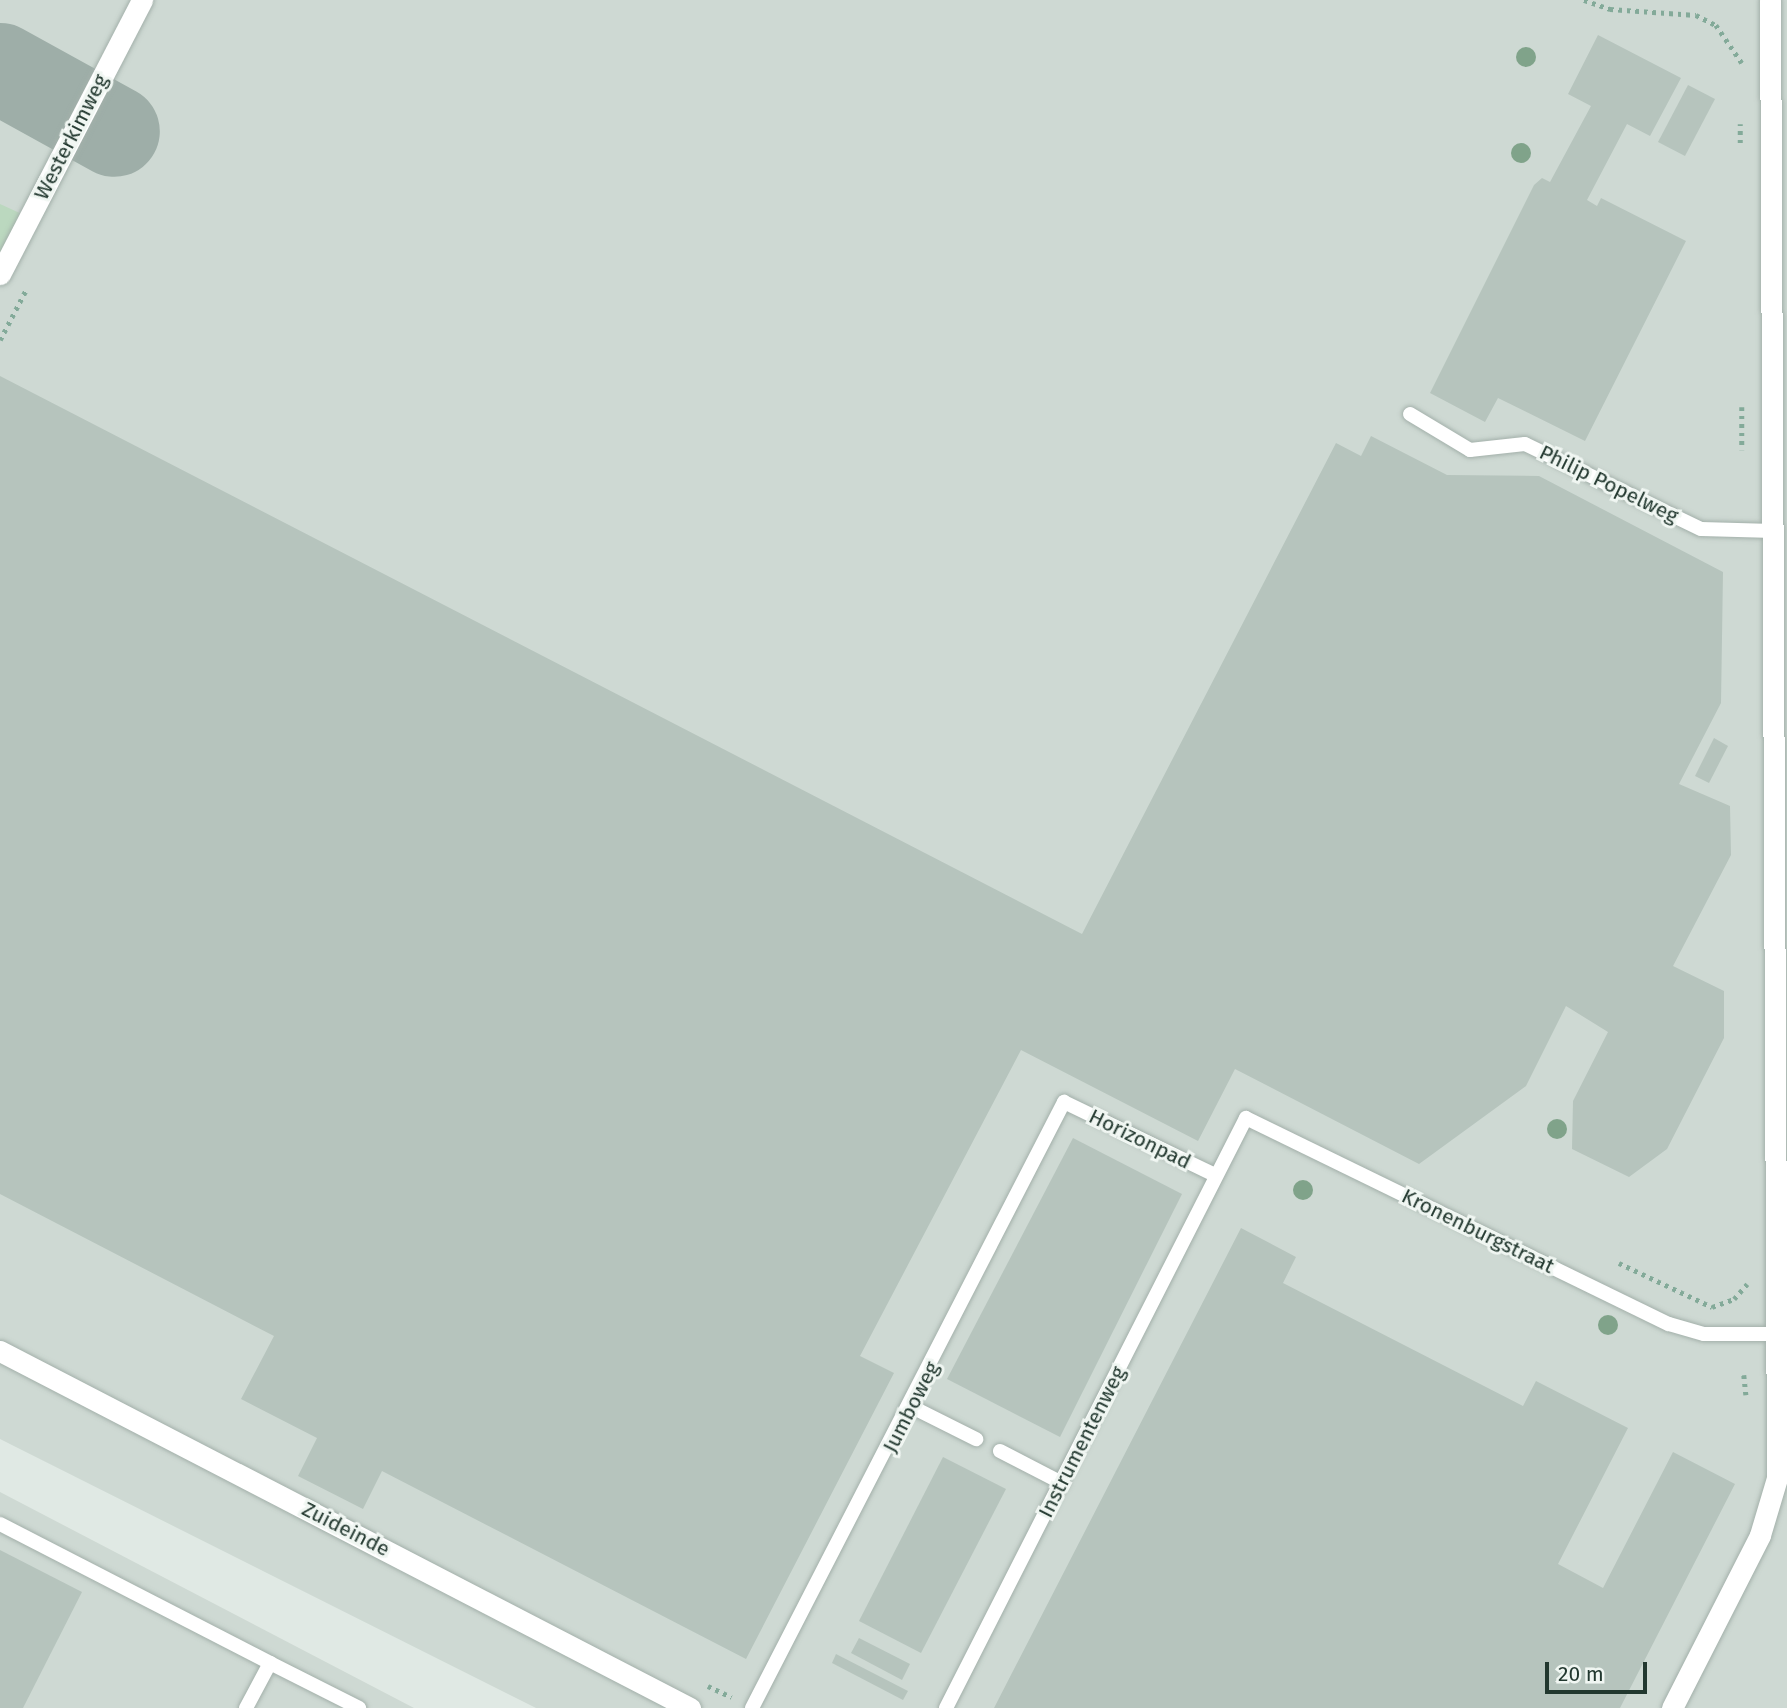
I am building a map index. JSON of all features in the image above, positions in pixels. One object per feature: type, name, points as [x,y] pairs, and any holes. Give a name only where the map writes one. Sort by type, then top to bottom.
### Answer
[{"type":"street","name":"Westerkimweg","points":[[0,274],[142,0]]},
{"type":"street","points":[[1672,1708],[1760,1535],[1777,1478],[1770,0]]},
{"type":"street","name":"Zuideinde","points":[[0,1351],[690,1708]]},
{"type":"lane","name":"Philip Popelweg","points":[[1410,414],[1470,450],[1525,444],[1701,529],[1774,531]]},
{"type":"lane","name":"Horizonpad","points":[[1064,1102],[1215,1175]]},
{"type":"lane","name":"Jumboweg","points":[[752,1708],[912,1407],[1064,1102]]},
{"type":"lane","name":"Kronenburgstraat","points":[[1215,1175],[1246,1118],[1669,1324],[1704,1334],[1777,1334]]},
{"type":"lane","name":"Instrumentenweg","points":[[946,1708],[1062,1483],[1215,1175]]},
{"type":"lane","points":[[912,1407],[976,1439]]},
{"type":"lane","points":[[1000,1451],[1062,1483]]},
{"type":"lane","points":[[0,1524],[359,1708]]},
{"type":"lane","points":[[246,1708],[270,1663]]},
{"type":"path","points":[[1584,0],[1610,9],[1696,15],[1734,44],[1744,68]]},
{"type":"path","points":[[1740,120],[1741,158]]},
{"type":"path","points":[[1742,463],[1743,395]]},
{"type":"path","points":[[1619,1263],[1712,1307],[1734,1299],[1750,1281],[1750,1269]]},
{"type":"path","points":[[1744,1375],[1747,1400]]},
{"type":"shaded area","points":[[0,0],[1787,0],[1787,1708],[536,1708],[0,1439]]},
{"type":"shaded area","points":[[0,1492],[414,1708],[0,1708]]},
{"type":"green space","points":[[0,204],[24,215],[0,260]]},
{"type":"building","points":[[1598,35],[1681,78],[1650,136],[1627,124],[1587,200],[1597,206],[1601,198],[1686,241],[1585,441],[1498,398],[1485,422],[1430,393],[1534,185],[1542,178],[1550,182],[1591,106],[1568,94]]},
{"type":"building","points":[[1688,85],[1715,99],[1685,156],[1658,142]]},
{"type":"building","points":[[0,376],[1082,934],[1336,443],[1361,456],[1371,436],[1447,475],[1539,476],[1723,572],[1721,703],[1679,784],[1730,806],[1731,855],[1673,966],[1724,991],[1724,1038],[1667,1149],[1629,1177],[1572,1149],[1573,1101],[1608,1032],[1566,1006],[1526,1086],[1419,1164],[1235,1069],[1198,1141],[1021,1050],[860,1356],[894,1373],[746,1659],[382,1471],[363,1509],[298,1476],[317,1438],[241,1399],[274,1336],[0,1194]]},
{"type":"building","points":[[1714,738],[1728,746],[1709,783],[1695,776]]},
{"type":"building","points":[[1073,1138],[1182,1194],[1060,1437],[947,1379]]},
{"type":"building","points":[[1241,1228],[1296,1257],[1283,1283],[1523,1406],[1536,1381],[1628,1428],[1558,1564],[1603,1588],[1673,1452],[1735,1484],[1620,1708],[994,1708]]},
{"type":"building","points":[[943,1457],[1006,1489],[921,1653],[859,1621]]},
{"type":"building","points":[[0,1550],[82,1592],[23,1708],[0,1708]]},
{"type":"building","points":[[859,1638],[910,1664],[902,1680],[851,1653]]},
{"type":"building","points":[[836,1654],[908,1691],[903,1700],[832,1663]]},
{"type":"taxiway","points":[[0,68],[114,131]]}]
